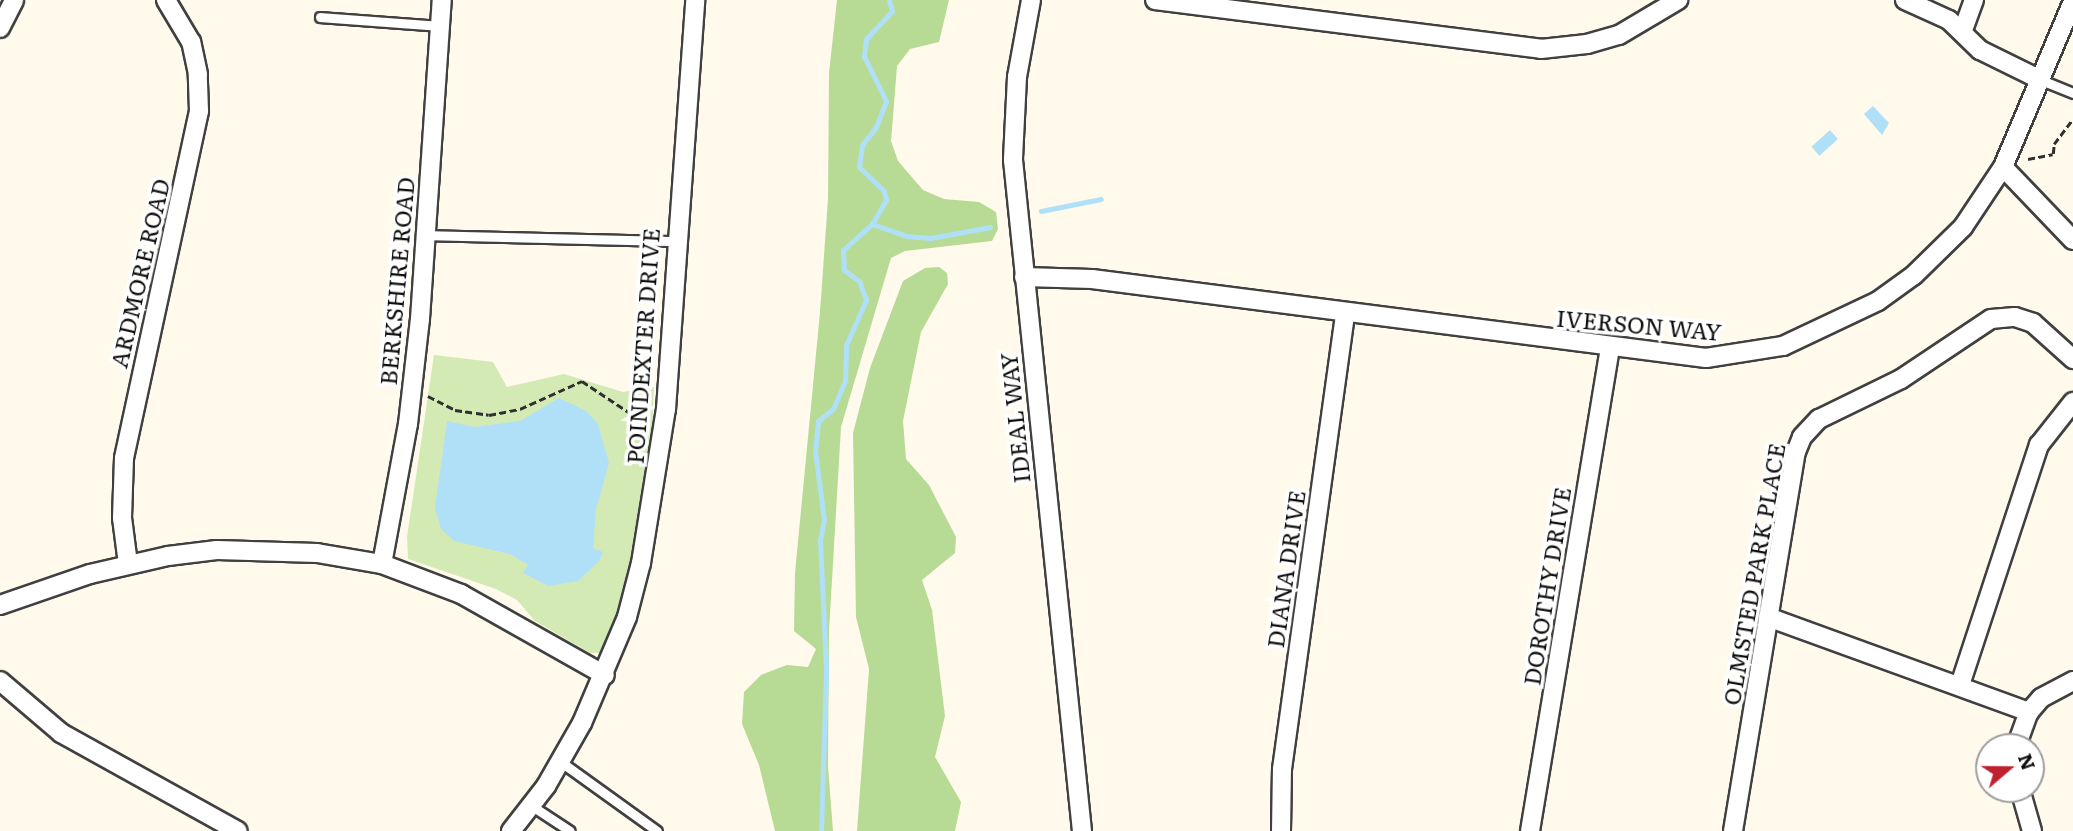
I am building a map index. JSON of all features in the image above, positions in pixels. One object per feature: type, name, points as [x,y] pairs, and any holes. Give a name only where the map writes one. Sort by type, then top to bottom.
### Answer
[{"type":"street","points":[[0,28],[14,0]]},
{"type":"street","name":"BERKSHIRE ROAD","points":[[382,564],[408,424],[426,235],[442,0]]},
{"type":"street","name":"POINDEXTER DRIVE","points":[[511,831],[532,806],[561,762],[604,675],[626,617],[652,513],[666,409],[675,241],[695,0]]},
{"type":"street","name":"IDEAL WAY","points":[[1031,0],[1013,132],[1024,277],[1082,831]]},
{"type":"street","points":[[1155,0],[1541,49],[1619,35],[1678,0]]},
{"type":"street","points":[[1905,0],[1963,30],[1980,50],[2041,80]]},
{"type":"street","points":[[1963,30],[1974,0]]},
{"type":"street","name":"ARDMORE ROAD","points":[[128,564],[122,518],[124,458],[199,111],[199,83],[191,43],[169,1]]},
{"type":"street","name":"IVERSON WAY","points":[[1024,277],[1092,279],[1609,349],[1706,358],[1739,355],[1812,335],[1878,301],[1933,259],[1963,227],[2003,167],[2073,1]]},
{"type":"street","points":[[2003,167],[2073,240]]},
{"type":"street","name":"DIANA DRIVE","points":[[1281,831],[1282,769],[1345,313]]},
{"type":"street","name":"OLMSTED PARK PLACE","points":[[1734,831],[1796,452],[1813,424],[1901,379],[1991,319],[2015,317],[2033,323],[2073,359]]},
{"type":"street","name":"DOROTHY DRIVE","points":[[1530,831],[1609,349]]},
{"type":"street","points":[[1960,685],[2039,445],[2073,402]]},
{"type":"street","points":[[0,605],[128,564],[217,550],[267,549],[382,564],[461,594],[604,675]]},
{"type":"street","points":[[1768,617],[2029,712]]},
{"type":"street","points":[[0,681],[71,740],[238,831]]},
{"type":"street","points":[[2021,733],[2029,712],[2041,698],[2073,681]]},
{"type":"street","points":[[2024,803],[2032,831]]},
{"type":"lane","points":[[320,17],[440,26]]},
{"type":"lane","points":[[2041,80],[2073,93]]},
{"type":"lane","points":[[426,235],[675,241]]},
{"type":"lane","points":[[561,762],[657,831]]},
{"type":"lane","points":[[532,806],[570,831]]},
{"type":"path","points":[[2028,159],[2053,154],[2054,144],[2073,119]]},
{"type":"path","points":[[428,397],[455,410],[489,415],[520,409],[582,381],[633,415]]},
{"type":"green space","points":[[837,0],[949,0],[939,42],[910,49],[897,66],[891,141],[898,161],[923,190],[944,199],[979,202],[996,212],[998,229],[992,241],[905,251],[891,258],[841,427],[829,631],[828,766],[833,831],[775,831],[759,765],[742,724],[744,692],[761,675],[787,665],[808,667],[816,649],[794,631],[795,573],[820,312],[828,199],[829,73]]},
{"type":"green space","points":[[939,267],[947,273],[948,284],[921,332],[903,421],[906,459],[929,485],[956,537],[955,553],[922,580],[932,610],[945,716],[935,757],[961,802],[955,831],[857,831],[869,669],[856,617],[853,433],[870,368],[903,281],[925,268]]},
{"type":"green space","points":[[434,355],[493,362],[507,387],[564,374],[623,392],[654,387],[651,450],[634,549],[612,630],[600,653],[590,653],[535,621],[517,600],[496,589],[408,559],[407,537]]},
{"type":"water","points":[[1873,106],[1889,123],[1882,135],[1864,114]]},
{"type":"water","points":[[1830,130],[1838,139],[1819,156],[1811,147]]},
{"type":"water","points":[[559,398],[586,411],[598,424],[609,463],[596,509],[593,548],[603,552],[600,560],[578,581],[548,586],[523,573],[528,565],[510,554],[454,541],[441,529],[435,508],[447,421],[474,427],[520,421]]},
{"type":"waterway","points":[[821,831],[826,668],[820,540],[824,520],[815,451],[818,421],[833,409],[845,381],[846,345],[866,300],[859,281],[844,270],[843,250],[872,224],[886,200],[884,191],[859,167],[862,145],[876,127],[886,101],[864,56],[866,39],[892,11],[889,0]]},
{"type":"waterway","points":[[1041,211],[1101,199]]},
{"type":"waterway","points":[[872,224],[907,236],[931,238],[990,227]]}]
